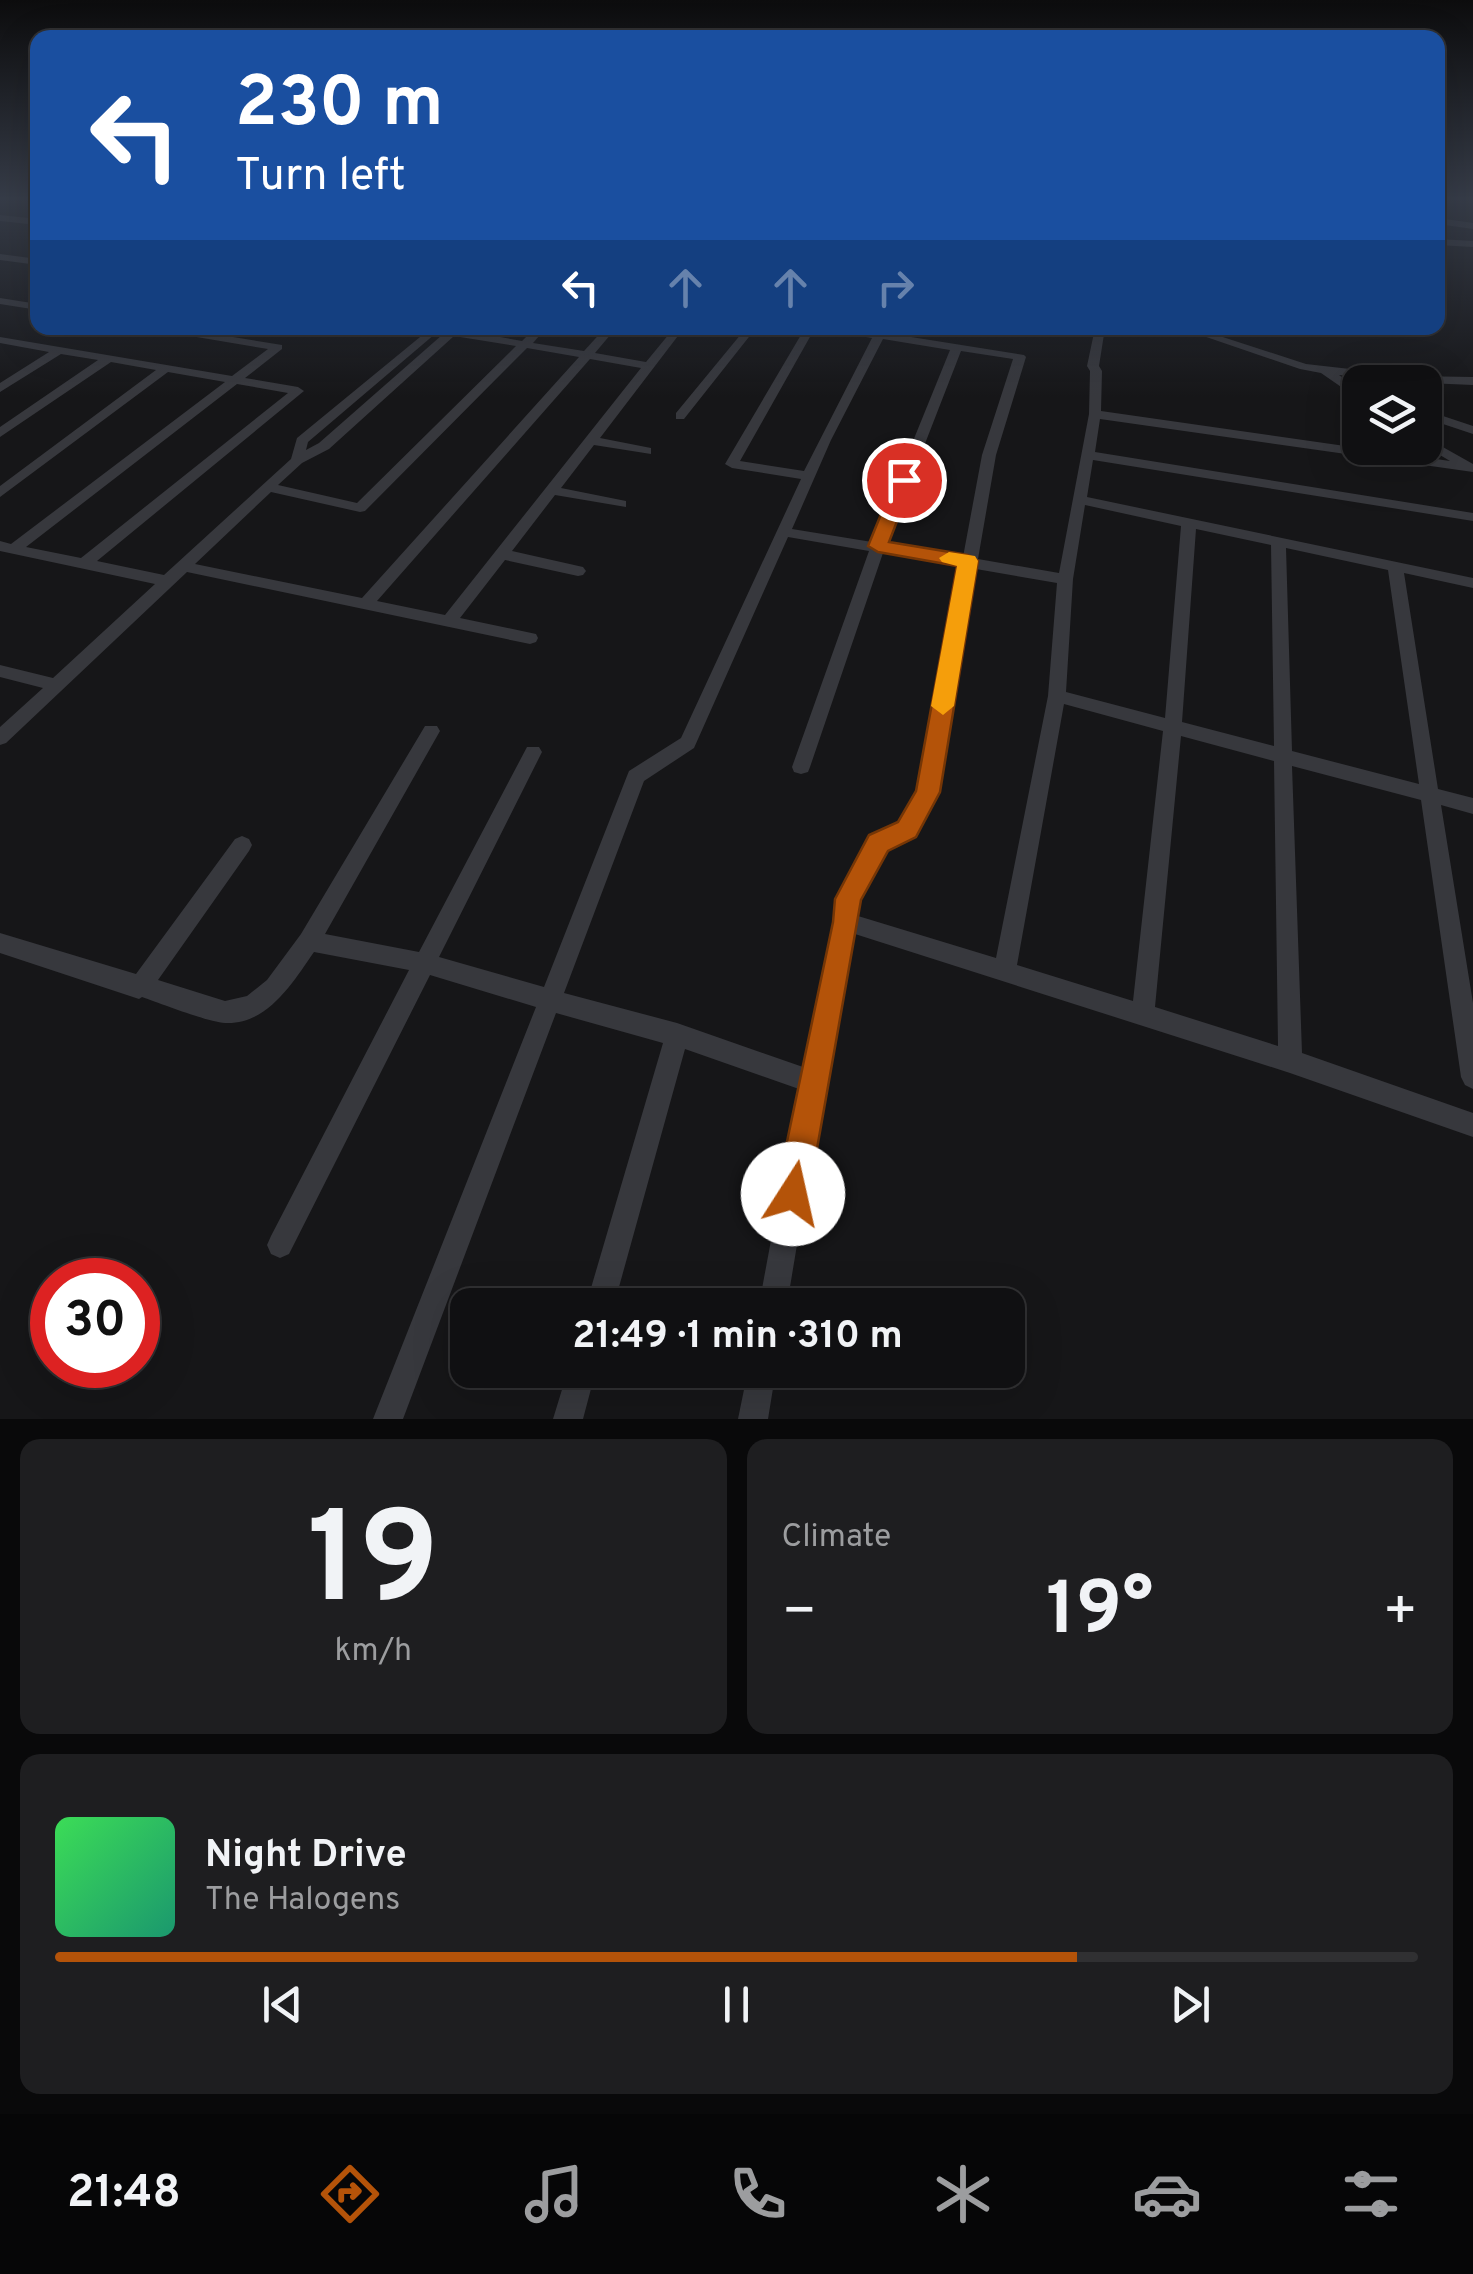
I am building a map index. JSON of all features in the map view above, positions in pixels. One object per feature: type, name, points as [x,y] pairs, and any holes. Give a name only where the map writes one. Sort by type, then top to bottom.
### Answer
[{"type":"street","points":[[0,301],[30,307]]},
{"type":"street","points":[[7,548],[278,346],[206,335]]},
{"type":"street","points":[[297,460],[302,441],[429,335]]},
{"type":"street","points":[[0,738],[297,460],[324,446],[448,335]]},
{"type":"street","points":[[479,335],[650,366]]},
{"type":"street","points":[[267,487],[360,508],[534,335]]},
{"type":"street","points":[[365,604],[605,335]]},
{"type":"street","points":[[448,622],[673,335]]},
{"type":"street","points":[[680,416],[744,335]]},
{"type":"street","points":[[806,335],[732,464],[809,476]]},
{"type":"street","points":[[388,1419],[636,776],[688,743],[809,476],[879,335]]},
{"type":"street","points":[[776,1288],[812,1082],[847,922],[848,899],[878,843],[907,830],[928,792],[990,455],[1020,357],[900,335]]},
{"type":"street","points":[[1005,969],[1057,696],[1064,579],[1095,414],[1093,366],[1099,335]]},
{"type":"street","points":[[1206,335],[1304,367],[1412,380],[1473,380]]},
{"type":"street","points":[[1240,346],[1242,335]]},
{"type":"street","points":[[1,342],[298,391],[85,563]]},
{"type":"street","points":[[801,767],[878,546],[957,347]]},
{"type":"street","points":[[0,388],[59,350]]},
{"type":"street","points":[[0,433],[108,359]]},
{"type":"street","points":[[0,493],[166,368]]},
{"type":"street","points":[[1324,369],[1342,382]]},
{"type":"street","points":[[1095,414],[1473,468]]},
{"type":"street","points":[[1442,420],[1473,430]]},
{"type":"street","points":[[591,440],[646,451]]},
{"type":"street","points":[[1442,451],[1473,468]]},
{"type":"street","points":[[1087,455],[1473,517]]},
{"type":"street","points":[[552,490],[621,504]]},
{"type":"street","points":[[1080,500],[1473,583]]},
{"type":"street","points":[[1142,1014],[1173,726],[1188,522]]},
{"type":"street","points":[[784,532],[1064,579]]},
{"type":"street","points":[[1278,540],[1290,1061]]},
{"type":"street","points":[[7,548],[167,582]]},
{"type":"street","points":[[502,554],[578,570]]},
{"type":"street","points":[[183,566],[530,638]]},
{"type":"street","points":[[1395,566],[1473,1077]]},
{"type":"street","points":[[0,671],[57,685]]},
{"type":"street","points":[[1057,696],[1473,806]]},
{"type":"street","points":[[0,942],[225,1012],[248,1010],[267,998],[309,942],[432,731]]},
{"type":"street","points":[[280,1245],[534,752]]},
{"type":"street","points":[[138,988],[242,845]]},
{"type":"street","points":[[847,922],[1290,1061],[1473,1125]]},
{"type":"street","points":[[309,942],[425,963],[677,1035],[812,1082]]},
{"type":"street","points":[[605,1288],[677,1035]]},
{"type":"street","points":[[568,1419],[577,1388]]},
{"type":"street","points":[[754,1419],[759,1388]]},
{"type":"slow traffic","points":[[943,706],[968,561],[949,558]]},
{"type":"route","points":[[793,1194],[812,1082],[847,922],[848,899],[878,843],[907,830],[928,792],[968,561],[878,546],[904,480]]}]
